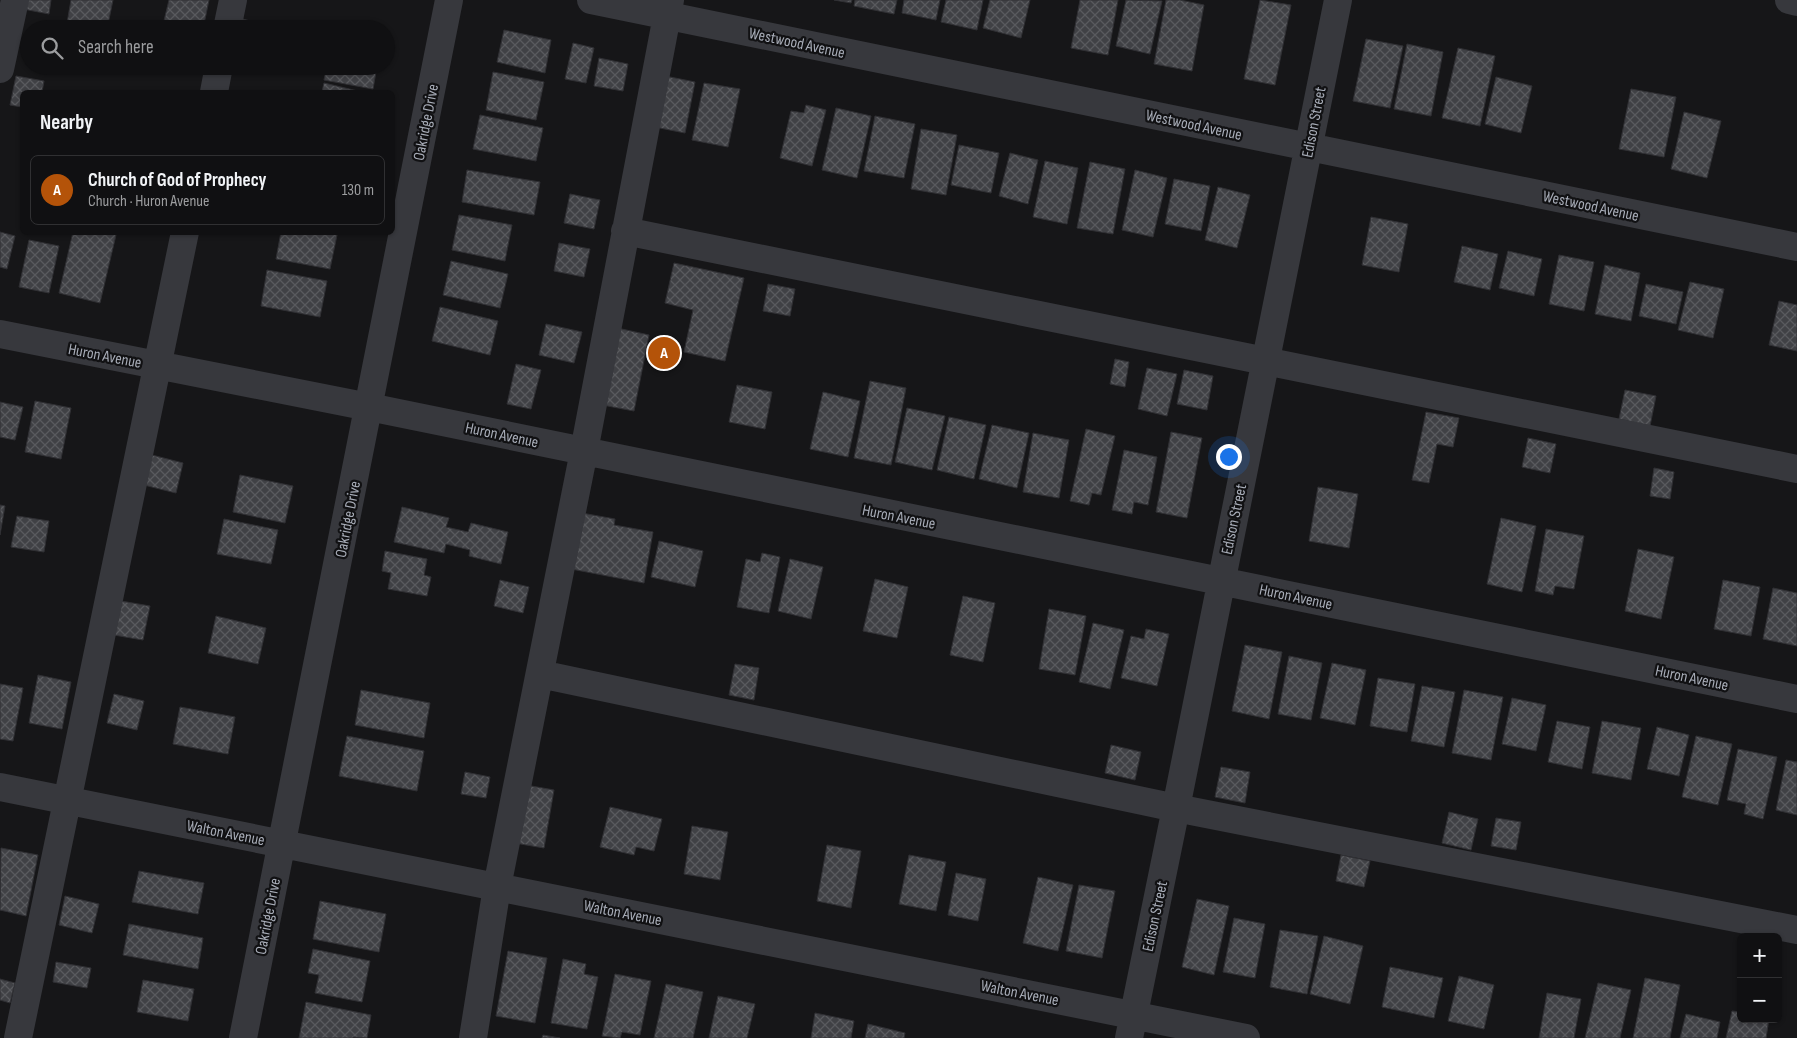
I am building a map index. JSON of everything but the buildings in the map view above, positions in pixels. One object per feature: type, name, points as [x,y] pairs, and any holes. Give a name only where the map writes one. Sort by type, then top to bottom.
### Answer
[{"type":"street","points":[[0,69],[15,0]]},
{"type":"street","points":[[229,20],[233,0]]},
{"type":"street","name":"Oakridge Drive","points":[[243,1038],[449,0]]},
{"type":"street","name":"Westwood Avenue","points":[[591,0],[668,8],[1308,147],[1797,247]]},
{"type":"street","name":"Edison Street","points":[[1131,1026],[1338,0]]},
{"type":"street","points":[[1789,0],[1797,2]]},
{"type":"street","points":[[472,1038],[497,887],[584,451],[668,8]]},
{"type":"street","points":[[214,90],[217,75]]},
{"type":"street","points":[[625,231],[1797,469]]},
{"type":"street","points":[[18,1038],[184,235]]},
{"type":"street","name":"Huron Avenue","points":[[0,334],[1221,580],[1797,699]]},
{"type":"street","points":[[540,674],[1176,808],[1797,930]]},
{"type":"street","name":"Walton Avenue","points":[[0,787],[497,887],[1131,1026],[1246,1038]]},
{"type":"place","name":"Church of God of Prophecy","points":[[664,353]]}]
